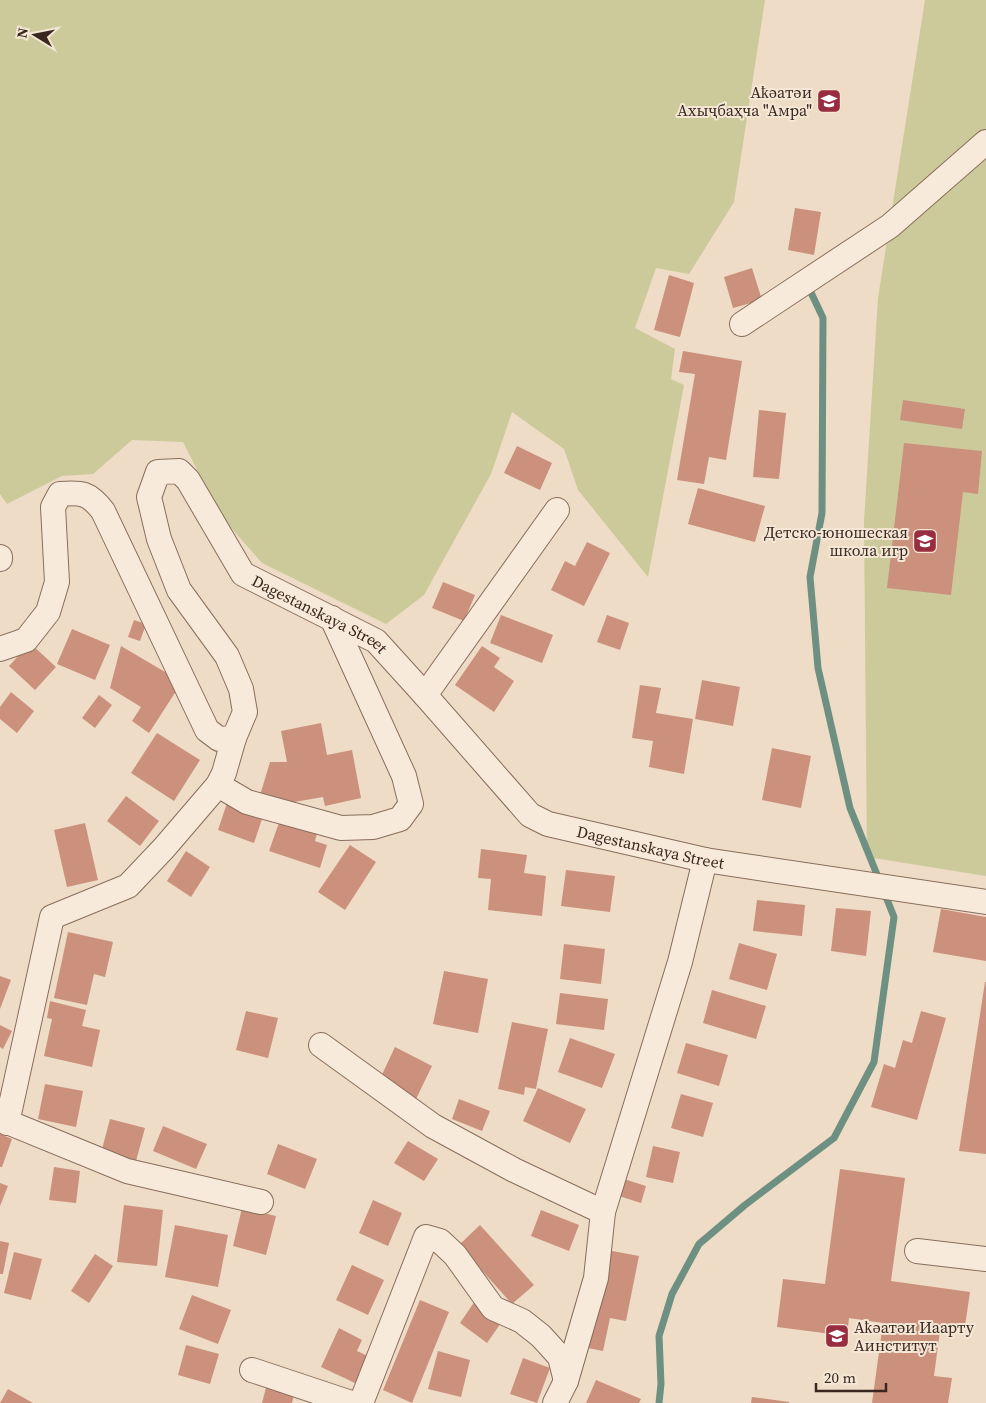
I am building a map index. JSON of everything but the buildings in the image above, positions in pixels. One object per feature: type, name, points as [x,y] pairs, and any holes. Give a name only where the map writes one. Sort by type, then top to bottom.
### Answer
[{"type":"street","points":[[742,324],[890,226],[986,142]]},
{"type":"street","name":"Dagestanskaya Street","points":[[234,738],[245,712],[241,689],[227,656],[179,590],[159,539],[149,496],[158,472],[179,471],[188,480],[243,574],[376,642],[530,815],[548,824],[705,860],[986,902]]},
{"type":"street","points":[[0,649],[26,640],[48,612],[57,582],[53,507],[60,494],[79,492],[94,499],[103,511],[207,730],[219,739],[234,738],[224,773],[218,785],[164,848],[128,886],[52,917],[3,1121],[127,1171],[261,1202]]},
{"type":"street","points":[[425,695],[557,510]]},
{"type":"street","points":[[218,785],[247,802],[341,828],[373,827],[400,819],[411,804],[404,776],[332,618]]},
{"type":"street","points":[[555,1403],[566,1381],[596,1278],[602,1212],[680,962],[705,860]]},
{"type":"street","points":[[321,1045],[433,1126],[514,1170],[602,1212]]},
{"type":"street","points":[[361,1403],[426,1237],[440,1241],[455,1255],[493,1308],[522,1321],[541,1336],[560,1357],[566,1381]]},
{"type":"street","points":[[917,1251],[986,1258]]},
{"type":"street","points":[[252,1370],[351,1403]]},
{"type":"shaded area","points":[[0,0],[765,0],[734,202],[689,274],[656,268],[635,328],[675,349],[671,379],[684,385],[648,577],[578,490],[564,449],[512,412],[491,474],[424,595],[386,624],[262,563],[220,515],[183,442],[132,440],[93,474],[62,476],[7,504],[0,494]]},
{"type":"shaded area","points":[[925,0],[986,0],[986,876],[867,857],[864,521],[878,298]]},
{"type":"waterway","points":[[807,284],[823,318],[822,513],[810,577],[818,668],[850,808],[880,882]]},
{"type":"waterway","points":[[659,1403],[661,1384],[659,1336],[672,1294],[699,1244],[745,1205],[834,1138],[874,1062],[894,917],[884,892]]},
{"type":"place","name":"Аҟәатәи Ахыҷбаҳча \"Амра\"","points":[[829,101]]},
{"type":"place","name":"Детско-юношеская школа игр","points":[[925,541]]},
{"type":"place","name":"Аҟәатәи Иаарту Аинститут","points":[[837,1336]]}]
